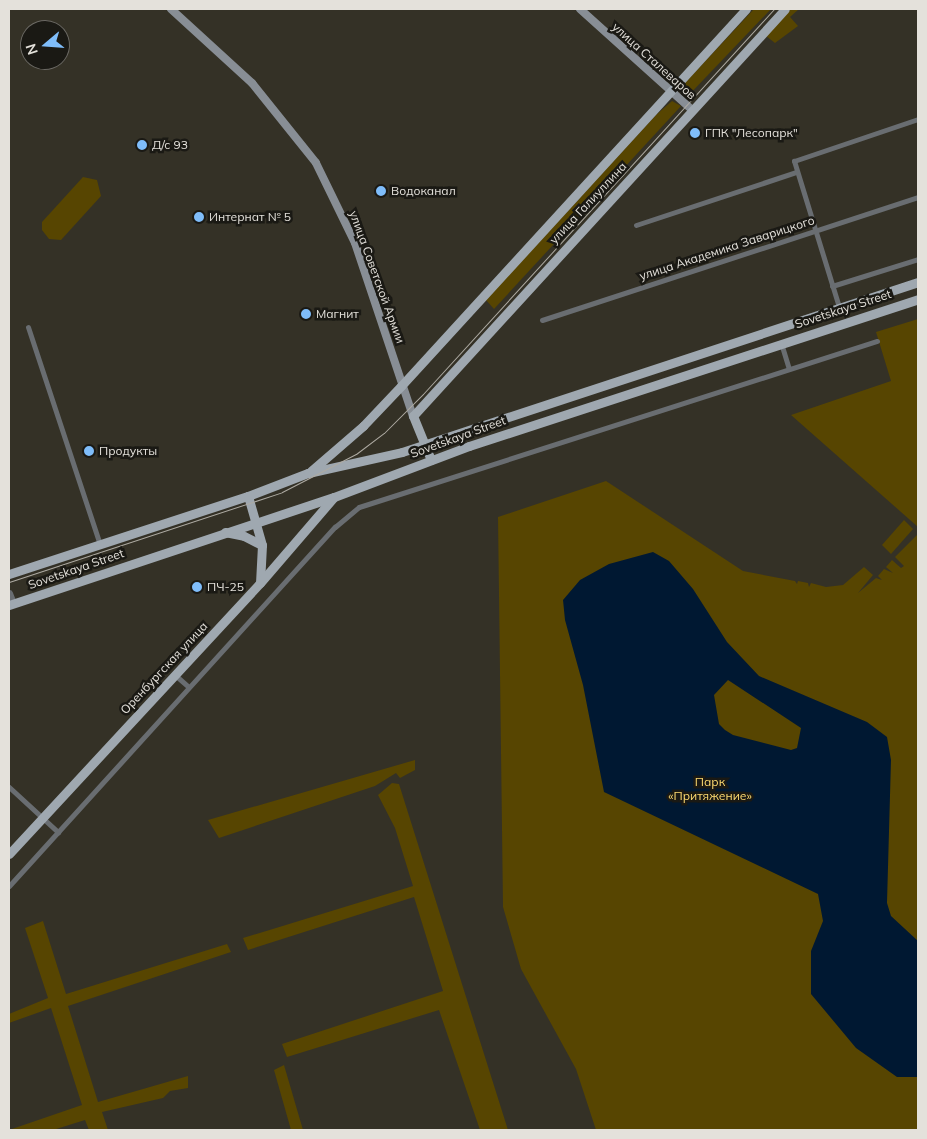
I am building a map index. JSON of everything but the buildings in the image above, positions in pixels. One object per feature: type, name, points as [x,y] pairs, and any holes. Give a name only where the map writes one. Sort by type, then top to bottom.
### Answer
[{"type":"main road","name":"улица Советской Армии","points":[[171,9],[252,83],[316,163],[355,243],[401,386],[431,460]]},
{"type":"main road","name":"улица Сталеваров","points":[[580,9],[692,110]]},
{"type":"main road","name":"улица Галиуллина","points":[[401,386],[746,9]]},
{"type":"main road","name":"улица Галиуллина","points":[[413,416],[785,9]]},
{"type":"main road","name":"Sovetskaya Street","points":[[9,574],[100,546],[248,496],[308,473],[402,452],[776,327],[918,282]]},
{"type":"main road","name":"Sovetskaya Street","points":[[11,604],[334,497],[431,460],[781,342],[918,299]]},
{"type":"main road","points":[[776,327],[781,342]]},
{"type":"main road","name":"Sovetskaya Street","points":[[308,473],[363,426],[401,386]]},
{"type":"main road","points":[[248,496],[262,546],[264,563],[260,584]]},
{"type":"main road","name":"Оренбургская улица","points":[[9,854],[260,584],[334,497]]},
{"type":"main road","points":[[224,532],[244,536],[262,546]]},
{"type":"street","points":[[839,307],[794,161],[918,119]]},
{"type":"street","points":[[636,225],[796,172]]},
{"type":"street","name":"улица Академика Заварицкого","points":[[542,320],[918,197]]},
{"type":"street","points":[[832,286],[918,259]]},
{"type":"street","points":[[28,327],[100,546]]},
{"type":"street","points":[[781,342],[789,369]]},
{"type":"street","points":[[9,886],[335,527],[359,507],[877,342]]},
{"type":"street","points":[[9,593],[11,604]]},
{"type":"street","points":[[175,674],[189,687]]},
{"type":"street","points":[[9,787],[58,832]]},
{"type":"green space","points":[[754,9],[771,9],[686,98],[682,88],[685,83]]},
{"type":"green space","points":[[791,9],[799,9],[790,17],[798,26],[775,43],[766,36]]},
{"type":"green space","points":[[672,101],[681,106],[494,309],[486,300],[656,115]]},
{"type":"green space","points":[[83,177],[97,180],[101,196],[61,240],[49,239],[42,230],[42,222]]},
{"type":"green space","points":[[918,319],[918,527],[791,415],[891,381],[876,332]]},
{"type":"green space","name":"Парк «Притяжение»","points":[[606,481],[743,571],[795,581],[797,584],[798,581],[808,583],[809,587],[811,583],[826,587],[843,585],[864,567],[873,575],[858,593],[876,578],[882,580],[878,576],[884,569],[893,573],[886,567],[892,560],[901,568],[904,566],[895,557],[918,534],[918,1130],[596,1130],[576,1069],[521,969],[503,907],[498,517]]},
{"type":"green space","points":[[904,520],[913,529],[891,554],[882,545]]},
{"type":"green space","points":[[415,760],[415,770],[400,778],[396,773],[375,786],[219,838],[208,820]]},
{"type":"green space","points":[[392,783],[399,784],[508,1130],[480,1130],[439,1010],[287,1057],[282,1044],[443,991],[414,897],[248,950],[243,938],[413,886],[395,828],[378,795]]},
{"type":"green space","points":[[43,921],[66,994],[227,944],[231,952],[68,1006],[98,1102],[188,1076],[188,1088],[170,1091],[163,1098],[102,1112],[108,1130],[89,1130],[85,1120],[53,1130],[9,1130],[82,1105],[51,1008],[9,1023],[9,1014],[48,998],[25,928]]},
{"type":"green space","points":[[284,1065],[303,1130],[291,1130],[274,1070]]},
{"type":"water","points":[[653,552],[669,561],[693,589],[727,642],[759,676],[867,722],[887,737],[891,760],[887,903],[891,916],[918,941],[917,1077],[897,1077],[856,1048],[811,994],[811,951],[823,921],[818,894],[604,792],[583,685],[565,620],[563,600],[580,580],[609,564]],"holes":[[[728,680],[801,728],[797,748],[791,750],[733,735],[719,724],[714,695]]]},
{"type":"tram line","points":[[9,582],[282,492],[356,454],[384,433],[423,394],[774,9]]},
{"type":"place","name":"ГПК \"Лесопарк\"","points":[[695,133]]},
{"type":"place","name":"Д/с 93","points":[[142,145]]},
{"type":"place","name":"Водоканал","points":[[381,191]]},
{"type":"place","name":"Интернат № 5","points":[[199,217]]},
{"type":"place","name":"Магнит","points":[[306,314]]},
{"type":"place","name":"Продукты","points":[[89,451]]},
{"type":"place","name":"ПЧ-25","points":[[197,587]]}]
